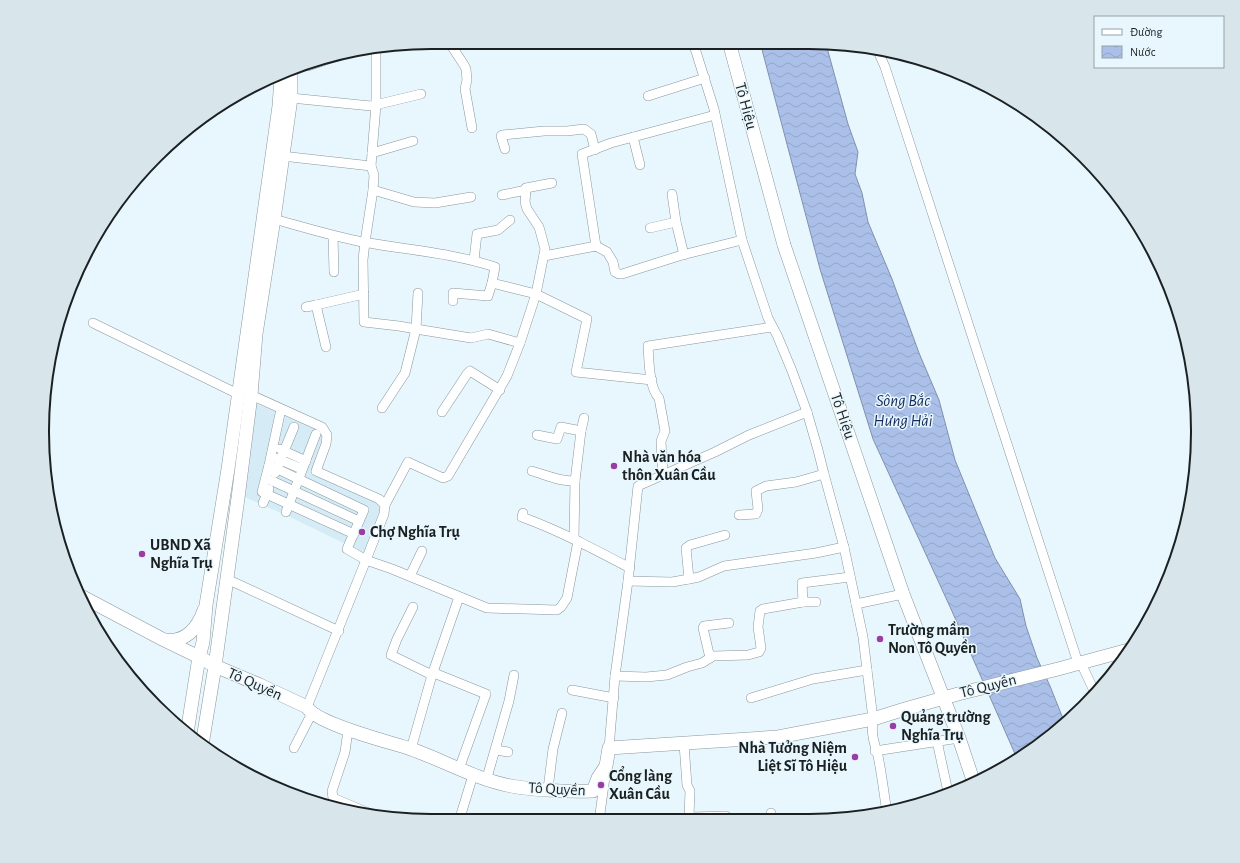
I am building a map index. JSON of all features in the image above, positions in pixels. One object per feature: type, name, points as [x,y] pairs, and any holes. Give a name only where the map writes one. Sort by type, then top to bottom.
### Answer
[{"type":"main road","name":"Tô Hiệu","points":[[731,49],[784,244],[903,594],[959,738],[972,778]]},
{"type":"main road","points":[[268,219],[282,156],[291,98],[291,76]]},
{"type":"main road","points":[[188,726],[199,656],[203,642],[210,577],[242,393],[268,219],[281,80]]},
{"type":"main road","points":[[203,738],[215,666],[238,498],[242,393]]},
{"type":"main road","points":[[210,577],[227,579]]},
{"type":"main road","name":"Tô Quyền","points":[[87,599],[164,640],[199,656],[215,666],[260,685],[348,730],[411,749],[486,781],[512,786],[598,792],[598,778],[606,766],[609,748],[778,737],[874,719],[943,698],[1121,652]]},
{"type":"main road","points":[[164,640],[180,640],[191,632],[200,621],[206,605]]},
{"type":"street","points":[[453,49],[466,69],[467,80],[465,89],[472,128]]},
{"type":"street","points":[[695,49],[715,115],[742,240],[768,318],[780,342],[807,412],[844,547],[863,638],[874,719],[872,730],[886,806]]},
{"type":"street","points":[[376,53],[376,106],[371,166],[374,175],[363,260],[364,322],[399,326],[471,338],[488,334],[520,343]]},
{"type":"street","points":[[879,55],[1080,663],[1092,688]]},
{"type":"street","points":[[648,96],[705,78]]},
{"type":"street","points":[[291,98],[376,106],[421,94]]},
{"type":"street","points":[[596,246],[582,154],[611,143],[715,115]]},
{"type":"street","points":[[505,149],[502,135],[544,130],[567,131],[584,129],[591,134],[595,150]]},
{"type":"street","points":[[633,137],[640,165]]},
{"type":"street","points":[[372,152],[413,141]]},
{"type":"street","points":[[282,156],[371,166]]},
{"type":"street","points":[[502,194],[526,190],[526,188],[531,186],[552,183]]},
{"type":"street","points":[[373,190],[414,202],[435,203],[471,197]]},
{"type":"street","points":[[294,748],[384,514],[385,505],[408,462],[442,478],[448,476],[500,390],[513,362],[536,294],[545,249],[539,227],[527,209],[525,202],[526,190]]},
{"type":"street","points":[[672,194],[676,222],[684,255]]},
{"type":"street","points":[[268,219],[333,236],[428,251],[474,260],[496,267],[488,296],[453,293],[453,301]]},
{"type":"street","points":[[474,260],[477,234],[498,230],[510,220]]},
{"type":"street","points":[[650,228],[676,222]]},
{"type":"street","points":[[333,236],[334,272]]},
{"type":"street","points":[[544,256],[596,246],[606,252],[613,262],[615,272],[622,274],[684,255],[742,240]]},
{"type":"street","points":[[492,283],[536,294],[587,320],[576,372],[652,380]]},
{"type":"street","points":[[382,408],[405,373],[416,329],[418,293]]},
{"type":"street","points":[[306,307],[364,294]]},
{"type":"street","points":[[316,305],[326,347]]},
{"type":"street","points":[[92,323],[242,393],[322,427],[327,435],[326,444],[316,471],[315,487],[301,511]]},
{"type":"street","points":[[663,475],[661,440],[665,431],[659,398],[656,395],[652,380],[648,346],[772,327]]},
{"type":"street","points":[[442,412],[470,371],[500,390]]},
{"type":"street","points":[[281,409],[271,456],[273,467],[262,492],[265,498],[287,508],[301,511],[321,519],[354,534]]},
{"type":"street","points":[[609,748],[638,486],[748,435],[807,412]]},
{"type":"street","points":[[273,467],[364,510],[347,549],[366,560],[410,576],[487,608],[557,610],[562,607],[567,598],[576,539],[575,481],[580,431],[584,418]]},
{"type":"street","points":[[273,467],[281,460],[294,426]]},
{"type":"street","points":[[537,435],[557,439],[561,427],[580,431]]},
{"type":"street","points":[[287,508],[316,434]]},
{"type":"street","points":[[273,446],[284,451],[304,465]]},
{"type":"street","points":[[271,456],[281,460],[304,465]]},
{"type":"street","points":[[316,471],[379,499],[385,505]]},
{"type":"street","points":[[532,471],[554,478],[575,481]]},
{"type":"street","points":[[739,516],[756,514],[758,509],[756,490],[766,486],[796,482],[824,474]]},
{"type":"street","points":[[269,479],[359,521]]},
{"type":"street","points":[[321,519],[332,495]]},
{"type":"street","points":[[338,527],[349,502]]},
{"type":"street","points":[[523,513],[522,517],[576,539],[630,568]]},
{"type":"street","points":[[688,579],[686,548],[725,534]]},
{"type":"street","points":[[628,581],[672,582],[699,577],[724,566],[816,553],[844,547]]},
{"type":"street","points":[[410,576],[422,551]]},
{"type":"street","points":[[803,602],[802,583],[850,577]]},
{"type":"street","points":[[227,579],[339,631]]},
{"type":"street","points":[[856,604],[903,594]]},
{"type":"street","points":[[411,749],[433,674],[459,597]]},
{"type":"street","points":[[616,676],[646,677],[668,675],[717,656],[748,655],[759,652],[761,648],[758,627],[760,611],[763,609],[803,602],[816,602]]},
{"type":"street","points":[[413,607],[397,639],[390,658],[486,694],[459,769]]},
{"type":"street","points":[[710,658],[703,628],[704,626],[729,623]]},
{"type":"street","points":[[751,698],[813,679],[867,670]]},
{"type":"street","points":[[486,781],[509,701],[514,675]]},
{"type":"street","points":[[572,690],[614,698]]},
{"type":"street","points":[[548,789],[551,756],[562,713]]},
{"type":"street","points":[[348,730],[344,752],[332,790],[333,798],[351,805]]},
{"type":"street","points":[[875,751],[959,738]]},
{"type":"street","points":[[937,742],[947,788]]},
{"type":"street","points":[[684,744],[687,785],[690,791],[689,814]]},
{"type":"street","points":[[496,750],[508,752]]},
{"type":"street","points":[[461,814],[473,775]]},
{"type":"street","points":[[598,792],[599,814]]},
{"type":"shaded area","points":[[241,391],[312,422],[327,435],[316,471],[384,503],[368,555],[290,517],[233,492]]},
{"type":"water","name":"Sông Bắc Hưng Hải","points":[[762,49],[828,50],[848,124],[858,152],[855,174],[862,193],[868,222],[939,400],[955,460],[995,558],[1020,599],[1026,626],[1037,658],[1063,717],[1015,754],[873,439],[820,269]]},
{"type":"place","name":"Nhà văn hóa thôn Xuân Cầu","points":[[614,466]]},
{"type":"place","name":"Chợ Nghĩa Trụ","points":[[362,532]]},
{"type":"place","name":"UBND Xã Nghĩa Trụ","points":[[142,554]]},
{"type":"place","name":"Trường mầm Non Tô Quyền","points":[[880,639]]},
{"type":"place","name":"Quảng trường Nghĩa Trụ","points":[[893,726]]},
{"type":"place","name":"Nhà Tưởng Niệm Liệt Sĩ Tô Hiệu","points":[[855,757]]},
{"type":"place","name":"Cổng làng Xuân Cầu","points":[[601,785]]}]
